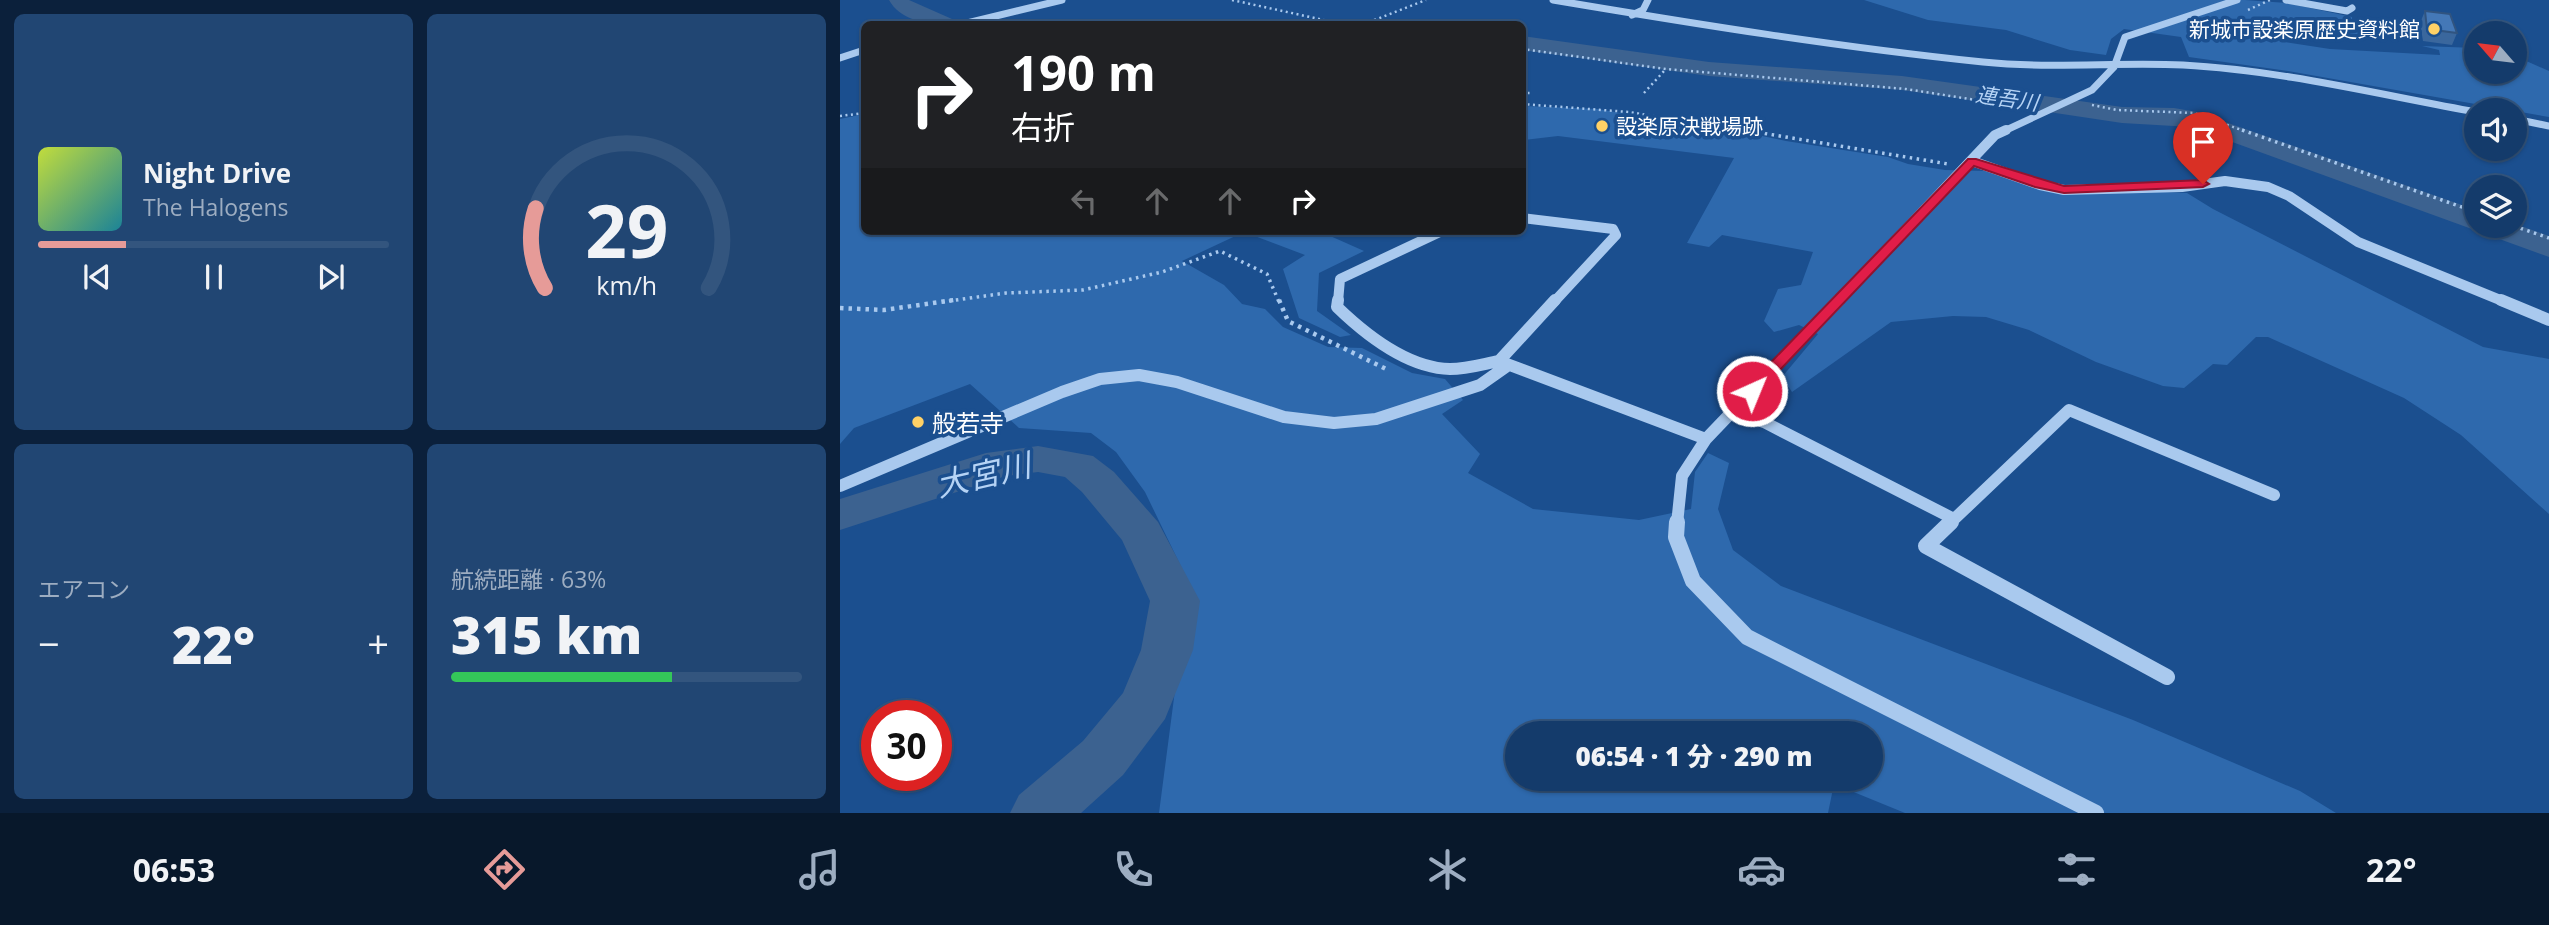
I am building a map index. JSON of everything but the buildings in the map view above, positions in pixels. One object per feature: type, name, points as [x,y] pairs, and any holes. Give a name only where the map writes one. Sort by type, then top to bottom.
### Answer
[{"type":"street","points":[[976,21],[1062,0]]},
{"type":"street","points":[[1553,0],[1763,36],[1985,62],[2025,66],[2183,65],[2253,72],[2464,110]]},
{"type":"street","points":[[1632,15],[1643,9],[1648,0]]},
{"type":"street","points":[[2096,813],[1747,637],[1693,581],[1676,537],[1682,476],[1706,439],[1996,135],[2092,90],[2114,67],[2125,37],[2237,0]]},
{"type":"street","points":[[2286,0],[2347,11],[2352,8]]},
{"type":"street","points":[[840,58],[861,51]]},
{"type":"street","points":[[2527,121],[2549,126]]},
{"type":"street","points":[[1969,164],[2064,190],[2182,187],[2224,181],[2247,181],[2289,196],[2358,242],[2549,320]]},
{"type":"street","points":[[840,486],[1062,392],[1100,379],[1139,375],[1177,382],[1284,417],[1334,423],[1376,419],[1480,385],[1503,363],[1616,235],[1613,229],[1526,218]]},
{"type":"street","points":[[1433,235],[1340,279],[1337,307],[1351,320],[1412,362],[1428,367],[1467,369],[1503,363],[1706,439]]},
{"type":"street","points":[[2167,677],[1926,546],[2069,410],[2274,495]]},
{"type":"street","points":[[1733,411],[1765,422],[1803,444],[1954,519]]},
{"type":"path","points":[[1232,0],[1328,21]]},
{"type":"path","points":[[1372,21],[1426,0]]},
{"type":"path","points":[[1526,50],[1665,69],[1906,89],[2045,112]]},
{"type":"path","points":[[1644,93],[1665,69]]},
{"type":"path","points":[[1526,93],[1533,93]]},
{"type":"path","points":[[2070,100],[2117,110],[2194,113],[2464,208]]},
{"type":"path","points":[[1526,104],[1600,107],[1662,119],[1712,123],[1791,140],[1969,164]]},
{"type":"path","points":[[840,116],[861,113]]},
{"type":"path","points":[[2527,230],[2549,238]]},
{"type":"path","points":[[840,308],[884,310],[1006,293],[1083,290],[1162,272],[1220,251],[1267,274],[1288,321],[1305,331],[1390,371],[1412,362]]},
{"type":"shaded area","points":[[1864,0],[2245,0],[2287,3],[2352,17],[2352,26],[2364,34],[2355,36],[2324,31],[2331,38],[2282,38],[2284,42],[2330,49],[2440,55],[2439,50],[2422,46],[2464,48],[2464,84],[2527,84],[2527,61],[2549,71],[2549,117],[2527,113],[2527,98],[2464,98],[2464,102],[2288,71],[2189,57],[2181,37],[2124,29],[2111,39],[2106,55],[2070,50],[2006,30],[1928,20]]},
{"type":"shaded area","points":[[1526,106],[1598,109],[1664,121],[1715,126],[1786,141],[1888,157],[1908,164],[1945,170],[1988,171],[2038,186],[2187,193],[2213,209],[2483,347],[2549,359],[2549,514],[2461,435],[2404,398],[2268,337],[2256,337],[2227,365],[2213,364],[2184,388],[2163,386],[2096,362],[2029,330],[1986,317],[1953,316],[1891,322],[1792,392],[1782,377],[1818,334],[1799,325],[1774,332],[1764,321],[1778,289],[1801,285],[1813,252],[1722,235],[1709,247],[1687,243],[1734,158],[1558,136],[1526,140]]},
{"type":"shaded area","points":[[861,115],[861,235],[1238,235],[1182,261],[1224,285],[1242,304],[1265,309],[1283,327],[1328,347],[1362,348],[1412,373],[1445,379],[1463,400],[1442,414],[1480,454],[1468,473],[1533,509],[1639,520],[1691,509],[1695,472],[1708,453],[1729,463],[1718,509],[1733,550],[1781,586],[2133,720],[2300,791],[2336,813],[1905,813],[1851,791],[1883,791],[1883,721],[1505,721],[1505,791],[1833,791],[1828,813],[1159,813],[1189,583],[1145,492],[1116,452],[1091,433],[1019,428],[970,384],[854,428],[840,444],[840,119]]},
{"type":"shaded area","points":[[1252,235],[1328,235],[1364,251],[1319,273],[1317,311],[1351,335],[1340,337],[1299,318],[1283,269],[1305,255]]},
{"type":"waterway","name":"連吾川","points":[[899,0],[902,5],[937,21]]},
{"type":"waterway","name":"連吾川","points":[[1526,44],[1709,69],[1902,83],[2122,115],[2174,116],[2197,120],[2464,217]]},
{"type":"waterway","name":"連吾川","points":[[2524,238],[2549,247]]},
{"type":"waterway","name":"大宮川","points":[[840,515],[1001,463],[1038,459],[1078,466],[1098,482],[1142,533],[1175,601],[1167,650],[1146,704],[1103,758],[1040,813]]},
{"type":"place","name":"新城市設楽原歴史資料館","points":[[2434,29]]},
{"type":"place","name":"設楽原決戦場跡","points":[[1602,126]]},
{"type":"place","name":"般若寺","points":[[918,422]]},
{"type":"route","points":[[1752,391],[1972,161],[2040,185],[2064,190],[2203,184]]}]
